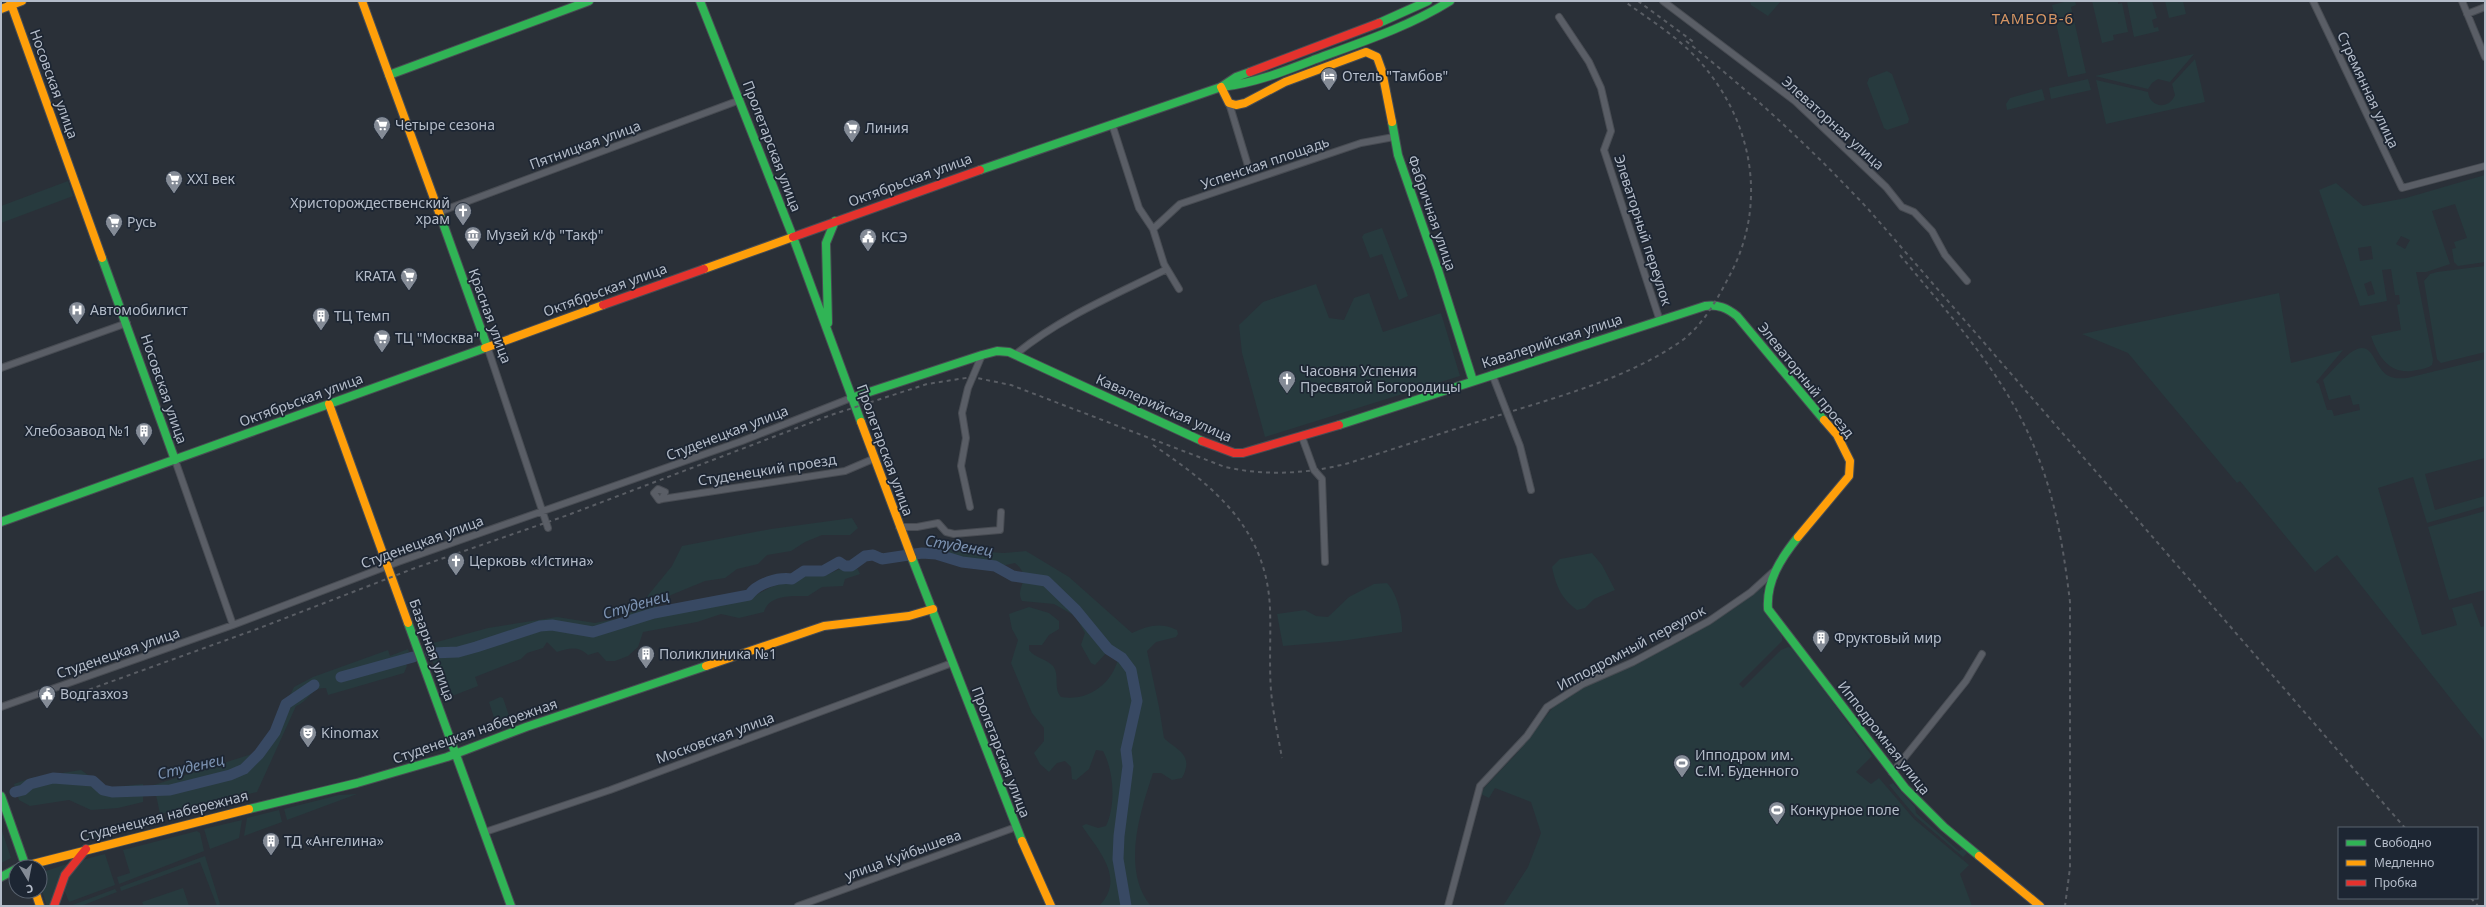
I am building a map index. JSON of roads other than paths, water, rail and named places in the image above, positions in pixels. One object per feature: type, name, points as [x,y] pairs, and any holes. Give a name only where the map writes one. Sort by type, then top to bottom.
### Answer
[{"type":"street","points":[[1,9],[11,3],[22,1]]},
{"type":"street","name":"Красная улица","points":[[362,1],[487,346],[544,511],[548,528]]},
{"type":"street","points":[[389,75],[589,1]]},
{"type":"street","name":"Пролетарская улица","points":[[700,1],[793,236],[828,330],[851,398],[901,530],[933,609],[952,663],[1016,827],[1051,906]]},
{"type":"street","points":[[1221,87],[1252,71],[1380,23],[1428,1]]},
{"type":"street","points":[[1221,87],[1256,81],[1401,28],[1450,1]]},
{"type":"street","name":"Элеваторная улица","points":[[1663,1],[1795,101],[1886,187],[1902,206],[1914,212],[1932,232],[1945,255],[1967,281]]},
{"type":"street","name":"Стремянная улица","points":[[2313,1],[2402,188],[2485,166]]},
{"type":"street","points":[[2462,1],[2485,57]]},
{"type":"street","name":"Носовская улица","points":[[11,3],[127,323],[233,625]]},
{"type":"street","points":[[2468,14],[2485,7]]},
{"type":"street","name":"Элеваторный переулок","points":[[1559,17],[1589,62],[1601,88],[1611,131],[1604,150],[1660,321]]},
{"type":"street","name":"Фабричная улица","points":[[1229,103],[1240,105],[1285,82],[1342,59],[1366,52],[1373,53],[1380,60],[1394,137],[1472,381]]},
{"type":"street","points":[[1221,87],[1229,103],[1248,169]]},
{"type":"street","name":"Октябрьская улица","points":[[1,522],[835,221],[1221,87]]},
{"type":"street","name":"Пятницкая улица","points":[[439,212],[740,100]]},
{"type":"street","points":[[1112,124],[1139,208],[1153,229],[1167,270],[1179,289]]},
{"type":"street","name":"Успенская площадь","points":[[1153,229],[1180,204],[1361,143],[1394,137]]},
{"type":"street","points":[[828,330],[826,243],[835,221]]},
{"type":"street","points":[[1016,354],[1041,334],[1072,315],[1167,270]]},
{"type":"street","name":"Кавалерийская улица","points":[[851,398],[997,351],[1016,354],[1225,451],[1234,453],[1254,452],[1705,306],[1722,306]]},
{"type":"street","name":"Элеваторный проезд","points":[[1722,306],[1737,316],[1837,435],[1850,464],[1849,476],[1773,572],[1766,598]]},
{"type":"street","points":[[1,368],[127,323]]},
{"type":"street","points":[[970,507],[961,466],[966,438],[962,413],[968,388],[982,355]]},
{"type":"street","points":[[1492,374],[1520,446],[1531,490]]},
{"type":"street","name":"Студенецкая улица","points":[[1,707],[233,625],[388,566],[742,441],[851,398]]},
{"type":"street","name":"Базарная улица","points":[[329,404],[511,906]]},
{"type":"street","points":[[1302,437],[1314,470],[1322,479],[1325,562]]},
{"type":"street","name":"Студенецкий проезд","points":[[662,499],[845,471],[874,459]]},
{"type":"street","points":[[901,530],[938,523],[946,532],[954,534],[1000,530],[1001,512]]},
{"type":"street","name":"Ипподромный переулок","points":[[1448,906],[1480,786],[1527,736],[1547,706],[1583,684],[1633,662],[1709,621],[1751,592],[1773,572]]},
{"type":"street","name":"Ипподромная улица","points":[[1766,598],[1768,609],[1777,622],[1892,773],[1944,827],[2040,906]]},
{"type":"street","name":"Студенецкая набережная","points":[[48,859],[357,783],[455,754],[545,721],[824,626],[845,622],[908,616],[933,609]]},
{"type":"street","points":[[1892,773],[1966,682],[1982,654]]},
{"type":"street","name":"Московская улица","points":[[485,832],[617,787],[952,663]]},
{"type":"street","points":[[1,796],[22,859]]},
{"type":"street","name":"улица Куйбышева","points":[[798,906],[1016,827]]},
{"type":"street","points":[[54,906],[65,875],[86,849]]},
{"type":"waterway","name":"Студенец","points":[[431,653],[458,652],[540,626],[552,625],[593,632],[654,613],[749,595],[763,584],[775,580],[792,579],[804,571],[823,571],[839,562],[845,566],[851,566],[865,556],[873,555],[882,559],[922,553],[936,554],[962,562],[995,566],[1013,576],[1046,581],[1076,610],[1108,649],[1122,658],[1131,670],[1137,701],[1126,750],[1128,766],[1119,836],[1118,859],[1126,906]]},
{"type":"waterway","name":"Студенец","points":[[341,677],[413,657]]},
{"type":"waterway","name":"Студенец","points":[[15,792],[23,790],[30,784],[53,778],[93,781],[103,790],[112,792],[170,790],[230,775],[244,769],[259,754],[275,732],[286,704],[314,685]]},
{"type":"railway","points":[[74,695],[257,629],[415,568],[568,515],[831,415],[927,384],[972,377],[1011,385],[1225,467],[1271,473],[1318,470],[1349,463],[1572,392],[1617,376],[1660,355],[1680,342],[1704,319],[1727,281],[1743,244],[1749,217],[1751,190],[1749,163],[1743,137],[1733,111],[1719,87],[1702,64],[1684,46],[1624,1]]},
{"type":"railway","points":[[1638,1],[1695,43]]},
{"type":"railway","points":[[1686,41],[1781,122],[1826,165],[1869,210],[2404,827]]},
{"type":"railway","points":[[1900,255],[1977,349],[2011,400],[2025,426],[2037,454],[2044,472],[2054,508],[2062,546],[2070,602],[2070,868],[2065,906]]},
{"type":"railway","points":[[1153,445],[1197,477],[1216,494],[1233,512],[1248,533],[1259,555],[1267,581],[1270,609],[1271,691],[1282,758]]},
{"type":"railway","points":[[2472,899],[2478,906]]},
{"type":"place","name":"Отель \"Тамбов\"","points":[[1329,91]]},
{"type":"place","name":"Четыре сезона","points":[[382,140]]},
{"type":"place","name":"Линия","points":[[852,143]]},
{"type":"place","name":"XXI век","points":[[174,194]]},
{"type":"place","name":"Христорождественский храм","points":[[463,226]]},
{"type":"place","name":"Русь","points":[[114,237]]},
{"type":"place","name":"Музей к/ф \"Такф\"","points":[[473,250]]},
{"type":"place","name":"КСЭ","points":[[868,252]]},
{"type":"place","name":"KRATA","points":[[409,291]]},
{"type":"place","name":"Автомобилист","points":[[77,325]]},
{"type":"place","name":"ТЦ Темп","points":[[321,331]]},
{"type":"place","name":"ТЦ \"Москва\"","points":[[382,353]]},
{"type":"place","name":"Часовня Успения Пресвятой Богородицы","points":[[1287,394]]},
{"type":"place","name":"Хлебозавод №1","points":[[144,446]]},
{"type":"place","name":"Церковь «Истина»","points":[[456,576]]},
{"type":"place","name":"Фруктовый мир","points":[[1821,653]]},
{"type":"place","name":"Поликлиника №1","points":[[646,669]]},
{"type":"place","name":"Водгазхоз","points":[[47,709]]},
{"type":"place","name":"Kinomax","points":[[308,748]]},
{"type":"place","name":"Ипподром им. С.М. Буденного","points":[[1682,778]]},
{"type":"place","name":"Конкурное поле","points":[[1777,825]]},
{"type":"place","name":"ТД «Ангелина»","points":[[271,856]]},
{"type":"district","name":"ТАМБОВ-6","points":[[2033,19]]}]
